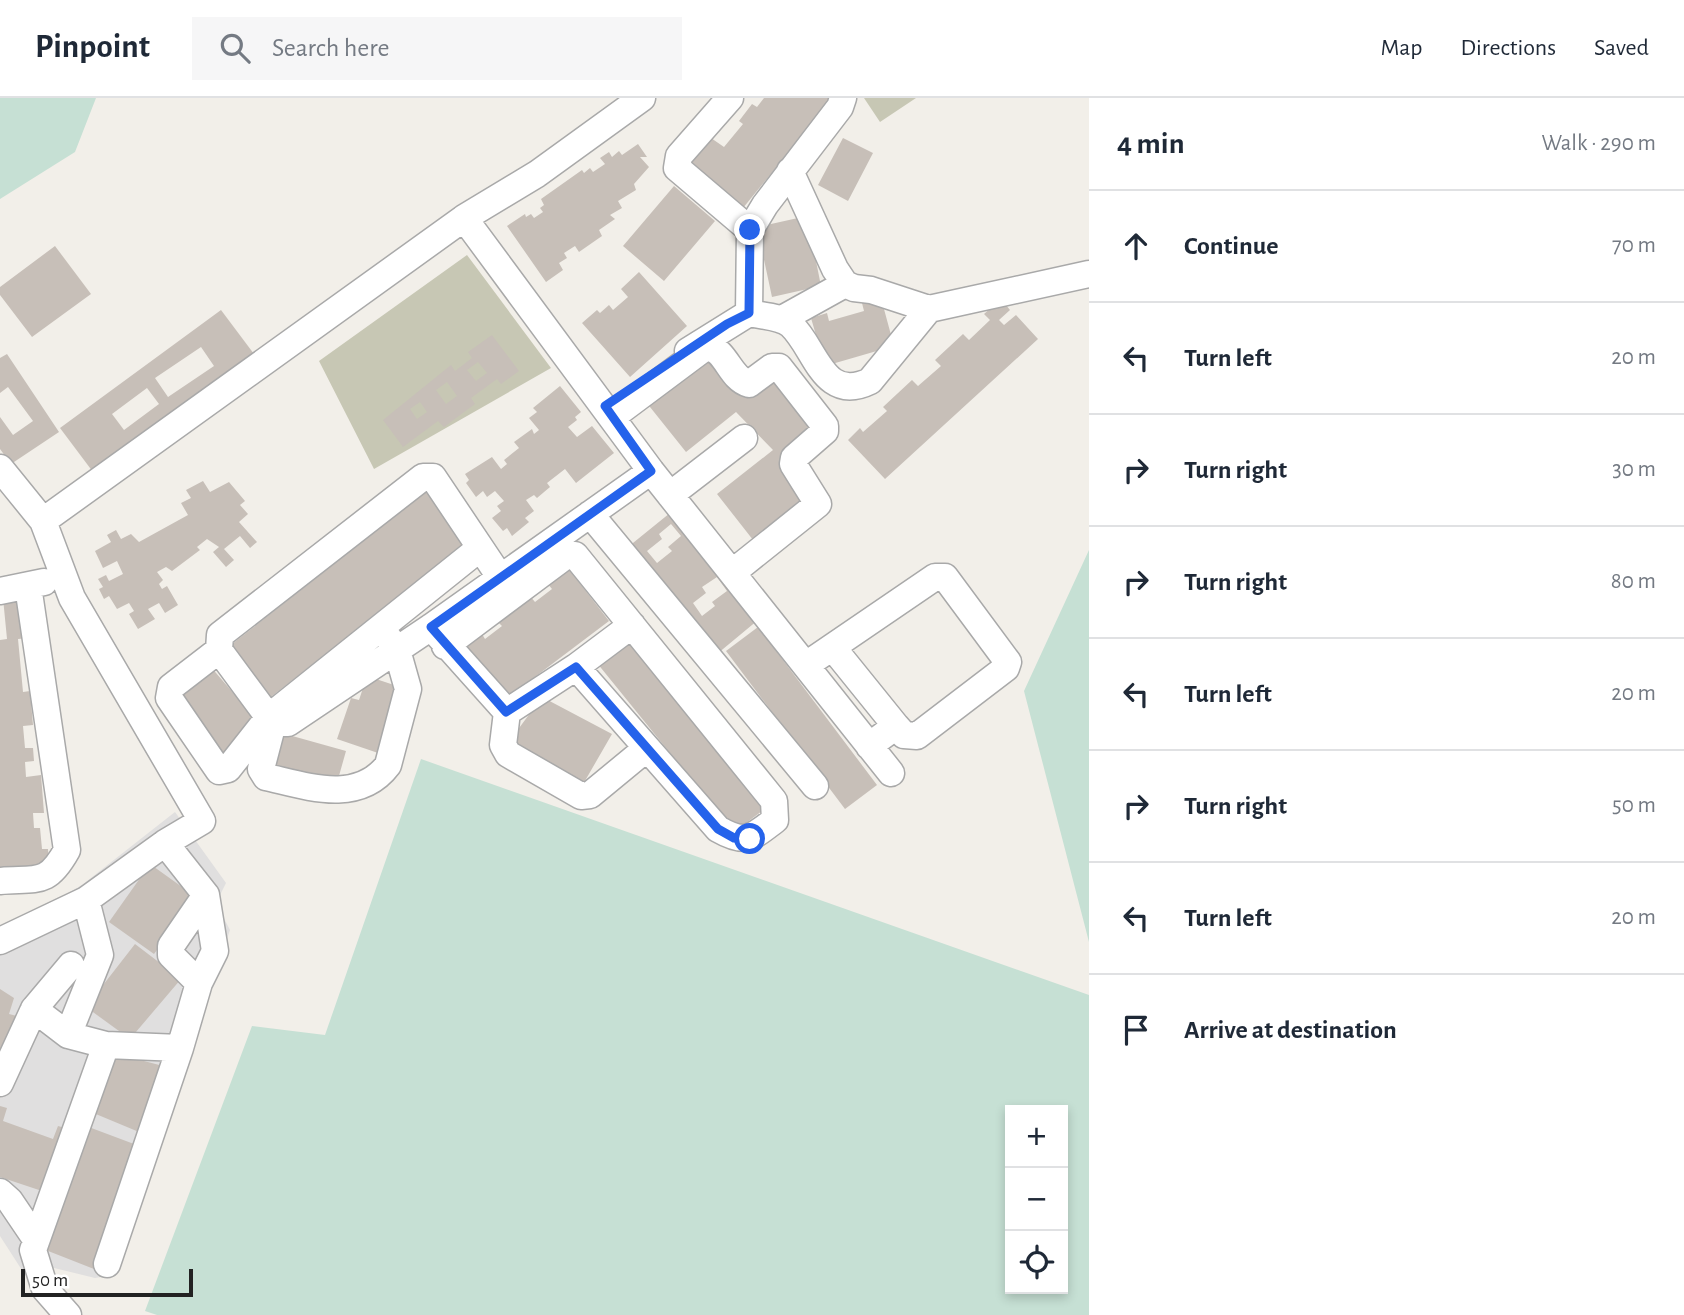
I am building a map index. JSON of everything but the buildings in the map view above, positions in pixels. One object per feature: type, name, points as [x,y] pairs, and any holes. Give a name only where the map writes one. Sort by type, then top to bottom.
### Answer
[{"type":"street","points":[[43,521],[464,218],[537,174],[642,98]]},
{"type":"street","points":[[730,98],[679,156],[677,168],[750,230]]},
{"type":"street","points":[[749,313],[750,230],[790,171],[840,107],[843,98]]},
{"type":"street","points":[[790,171],[835,269],[845,284],[929,309],[1089,274]]},
{"type":"street","points":[[464,218],[651,471],[891,773]]},
{"type":"street","points":[[782,319],[845,284]]},
{"type":"street","points":[[609,412],[727,324],[749,313],[782,319],[792,326],[825,375],[843,386],[857,387],[870,381],[929,309]]},
{"type":"street","points":[[609,412],[707,346],[716,348],[741,382],[749,384],[772,368],[779,368],[810,406],[825,431],[794,458],[793,464],[818,504],[733,572]]},
{"type":"street","points":[[670,495],[744,438]]},
{"type":"street","points":[[0,468],[43,521],[68,587],[202,821],[165,843],[86,900],[0,941]]},
{"type":"street","points":[[438,637],[500,577],[651,471]]},
{"type":"street","points":[[500,577],[433,477],[423,477],[220,635],[219,650],[271,720],[288,723],[397,650],[438,637],[568,554],[575,555],[774,801],[777,809],[775,820],[750,839],[734,838],[718,829],[576,667]]},
{"type":"street","points":[[590,514],[815,786]]},
{"type":"street","points":[[219,650],[171,687],[169,698],[219,771],[228,769],[271,720],[380,626],[480,548]]},
{"type":"street","points":[[806,665],[935,577],[945,577],[1008,662],[1006,668],[918,736],[904,735],[833,648]]},
{"type":"street","points":[[0,591],[30,595],[68,587]]},
{"type":"street","points":[[0,881],[45,878],[55,871],[67,850],[30,595]]},
{"type":"street","points":[[506,712],[576,667],[632,625]]},
{"type":"street","points":[[271,720],[261,769],[266,777],[328,792],[351,789],[383,772],[388,765],[408,689],[397,650],[380,626]]},
{"type":"street","points":[[438,637],[506,712],[503,745],[508,754],[581,796],[590,795],[647,748]]},
{"type":"street","points":[[869,746],[896,726]]},
{"type":"street","points":[[107,1264],[180,1048],[199,983],[215,950],[206,895],[165,843]]},
{"type":"street","points":[[199,983],[171,955],[170,946],[206,895]]},
{"type":"street","points":[[68,1035],[100,956],[86,900]]},
{"type":"street","points":[[0,1083],[34,1009],[71,965]]},
{"type":"street","points":[[34,1009],[68,1035],[106,1045],[180,1048]]},
{"type":"street","points":[[68,1315],[45,1289],[33,1250],[106,1045]]},
{"type":"street","points":[[0,1192],[10,1200],[36,1238]]},
{"type":"shaded area","points":[[0,98],[96,98],[75,152],[0,199]]},
{"type":"shaded area","points":[[864,98],[916,98],[880,122]]},
{"type":"shaded area","points":[[467,255],[551,368],[374,469],[319,361]]},
{"type":"shaded area","points":[[1089,550],[1089,942],[1024,691]]},
{"type":"shaded area","points":[[421,759],[1089,995],[1089,1315],[157,1315],[145,1311],[252,1026],[325,1035]]},
{"type":"shaded area","points":[[175,812],[226,883],[216,903],[230,930],[107,1276],[95,1278],[46,1266],[29,1281],[0,1236],[0,933],[82,885]]},
{"type":"route","points":[[750,230],[749,313],[727,324],[605,406],[651,471],[431,627],[506,712],[576,667],[718,829],[734,838],[750,839]]}]
